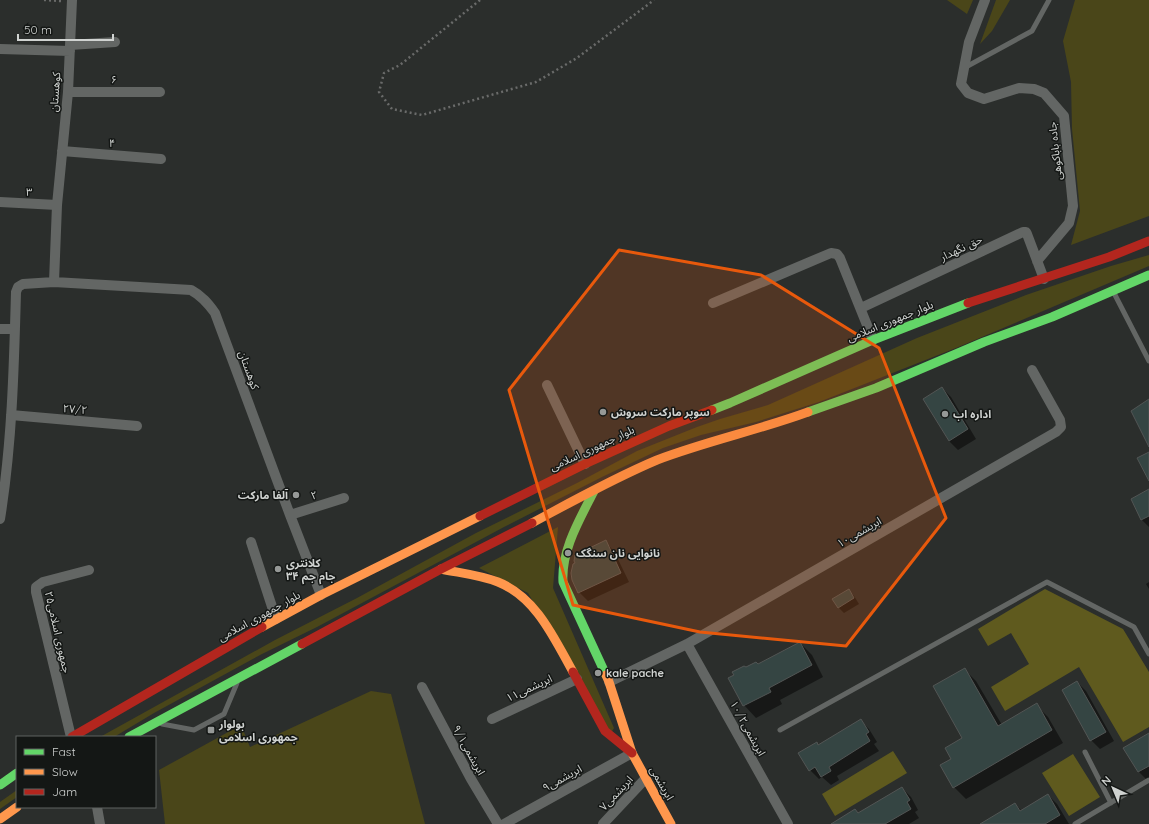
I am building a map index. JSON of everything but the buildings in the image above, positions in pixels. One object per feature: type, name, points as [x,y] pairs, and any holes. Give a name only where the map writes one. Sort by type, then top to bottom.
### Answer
[{"type":"main road","name":"بلوار جمهوری اسلامی","points":[[74,736],[276,619],[585,464],[669,426],[730,403],[874,340],[962,305],[1109,257],[1149,241]]},
{"type":"main road","points":[[131,736],[441,569],[514,534],[623,475],[658,460],[705,443],[790,418],[876,388],[984,342],[1052,317],[1149,275]]},
{"type":"main road","points":[[594,491],[570,543],[564,561],[562,577],[566,589],[609,682],[632,753]]},
{"type":"main road","points":[[441,569],[483,577],[498,582],[512,588],[524,598],[544,622],[605,730],[632,753]]},
{"type":"main road","name":"ابریشمی","points":[[632,753],[671,824]]},
{"type":"main road","points":[[0,785],[16,774]]},
{"type":"main road","points":[[0,819],[16,808]]},
{"type":"street","name":"جاده باباکوهی","points":[[985,0],[969,42],[961,84],[968,93],[984,99],[1019,88],[1034,89],[1044,93],[1064,116],[1073,206],[1069,223],[1037,261]]},
{"type":"street","name":"کوهستان","points":[[54,282],[57,205],[68,92],[72,1]]},
{"type":"street","points":[[0,49],[70,48],[115,42]]},
{"type":"street","name":"۶","points":[[68,92],[160,92]]},
{"type":"street","name":"۴","points":[[62,151],[161,159]]},
{"type":"street","name":"۳","points":[[0,202],[57,205]]},
{"type":"street","name":"حق نگهدار","points":[[861,308],[1023,232],[1026,232],[1027,234],[1044,279]]},
{"type":"street","points":[[713,303],[831,253],[837,254],[874,340]]},
{"type":"street","name":"کوهستان","points":[[15,329],[16,292],[18,287],[23,284],[54,282],[191,290],[199,295],[208,303],[215,313],[290,515],[322,595]]},
{"type":"street","points":[[0,329],[15,329],[11,415],[5,487],[0,519]]},
{"type":"street","name":"ابریشمی۱۰","points":[[609,682],[688,644],[1056,432],[1061,427],[1060,420],[1032,370]]},
{"type":"street","points":[[547,385],[585,464]]},
{"type":"street","name":"۲۷/۲","points":[[11,415],[137,426]]},
{"type":"street","name":"۲","points":[[290,515],[344,498]]},
{"type":"street","points":[[251,542],[276,619]]},
{"type":"street","name":"جمهوری اسلامی۲۵","points":[[72,736],[36,587],[43,582],[90,570]]},
{"type":"street","name":"۱۰/۲ابریشمی","points":[[688,644],[788,824]]},
{"type":"street","name":"ابریشمی۱۱","points":[[492,719],[577,680]]},
{"type":"street","name":"۹/۱ابریشمی","points":[[422,687],[471,779],[498,824]]},
{"type":"street","name":"ابریشمی۹","points":[[504,824],[632,753]]},
{"type":"street","name":"ابریشمی۷","points":[[603,824],[646,778]]},
{"type":"street","points":[[96,808],[100,824]]},
{"type":"lane","points":[[964,69],[1032,30],[1049,0]]},
{"type":"lane","points":[[1113,291],[1149,361]]},
{"type":"lane","points":[[780,730],[1048,582],[1134,627],[1149,654]]},
{"type":"lane","points":[[155,723],[194,730],[224,714],[240,677]]},
{"type":"lane","points":[[1085,752],[1111,803]]},
{"type":"lane","points":[[1076,824],[1149,780]]},
{"type":"path","points":[[44,0],[72,1]]},
{"type":"path","points":[[480,0],[400,65],[384,73],[379,92],[392,110],[422,114],[536,82],[577,58],[654,0]]},
{"type":"highlighted area","points":[[619,250],[761,275],[879,348],[946,518],[846,646],[700,632],[573,605],[509,390]]},
{"type":"shaded area","points":[[947,0],[973,0],[967,14]]},
{"type":"shaded area","points":[[996,0],[1010,0],[992,31],[980,44]]},
{"type":"shaded area","points":[[1075,0],[1149,0],[1149,216],[1071,245],[1080,211],[1072,129],[1071,82],[1063,41]]},
{"type":"shaded area","points":[[1149,255],[1149,266],[956,348],[819,402],[756,422],[701,435],[663,448],[504,527],[317,627],[262,654],[154,713],[116,736],[102,736],[275,640],[357,598],[476,533],[577,483],[637,451],[697,427],[768,405],[917,338],[1026,295],[1111,266]]},
{"type":"shaded area","points":[[558,527],[553,588],[614,728],[611,733],[528,593],[479,568]]},
{"type":"shaded area","points":[[1045,589],[1123,629],[1149,672],[1149,727],[1123,742],[1079,667],[1005,711],[991,687],[1029,664],[1011,633],[988,646],[978,629]]},
{"type":"shaded area","points":[[371,691],[391,694],[425,824],[165,824],[159,770],[241,725],[250,747]]},
{"type":"shaded area","points":[[893,751],[907,773],[835,816],[822,794]]},
{"type":"shaded area","points":[[1073,754],[1100,797],[1069,816],[1042,773]]},
{"type":"shaded area","points":[[16,791],[16,798],[0,809],[0,802]]},
{"type":"traffic: fast","points":[[808,412],[876,388],[984,342],[1052,317],[1149,275]]},
{"type":"traffic: fast","points":[[712,410],[873,340],[968,303]]},
{"type":"traffic: fast","points":[[594,491],[572,535],[565,558],[563,582],[606,675]]},
{"type":"traffic: fast","points":[[131,736],[302,644]]},
{"type":"traffic: fast","points":[[0,785],[16,774]]},
{"type":"traffic: slow","points":[[532,523],[609,482],[657,460],[808,412]]},
{"type":"traffic: slow","points":[[262,627],[321,595],[480,516]]},
{"type":"traffic: slow","points":[[441,569],[498,582],[523,598],[543,620],[573,672]]},
{"type":"traffic: slow","points":[[606,675],[632,753],[671,824]]},
{"type":"traffic: slow","points":[[0,819],[16,808]]},
{"type":"traffic: jam","points":[[968,303],[1109,257],[1149,241]]},
{"type":"traffic: jam","points":[[480,516],[585,464],[669,426],[712,410]]},
{"type":"traffic: jam","points":[[302,644],[441,569],[532,523]]},
{"type":"traffic: jam","points":[[74,736],[262,627]]},
{"type":"traffic: jam","points":[[573,672],[605,731],[632,753]]},
{"type":"place","name":"سوپر مارکت سروش","points":[[603,412]]},
{"type":"place","name":"اداره اب","points":[[945,414]]},
{"type":"place","name":"آلفا مارکت","points":[[296,495]]},
{"type":"place","name":"نانوایی نان سنگک","points":[[568,553]]},
{"type":"place","name":"کلانتری ۳۴ جام جم","points":[[278,569]]},
{"type":"place","name":"kale pache","points":[[598,673]]},
{"type":"place","name":"بولوار جمهوری اسلامی","points":[[211,730]]}]
